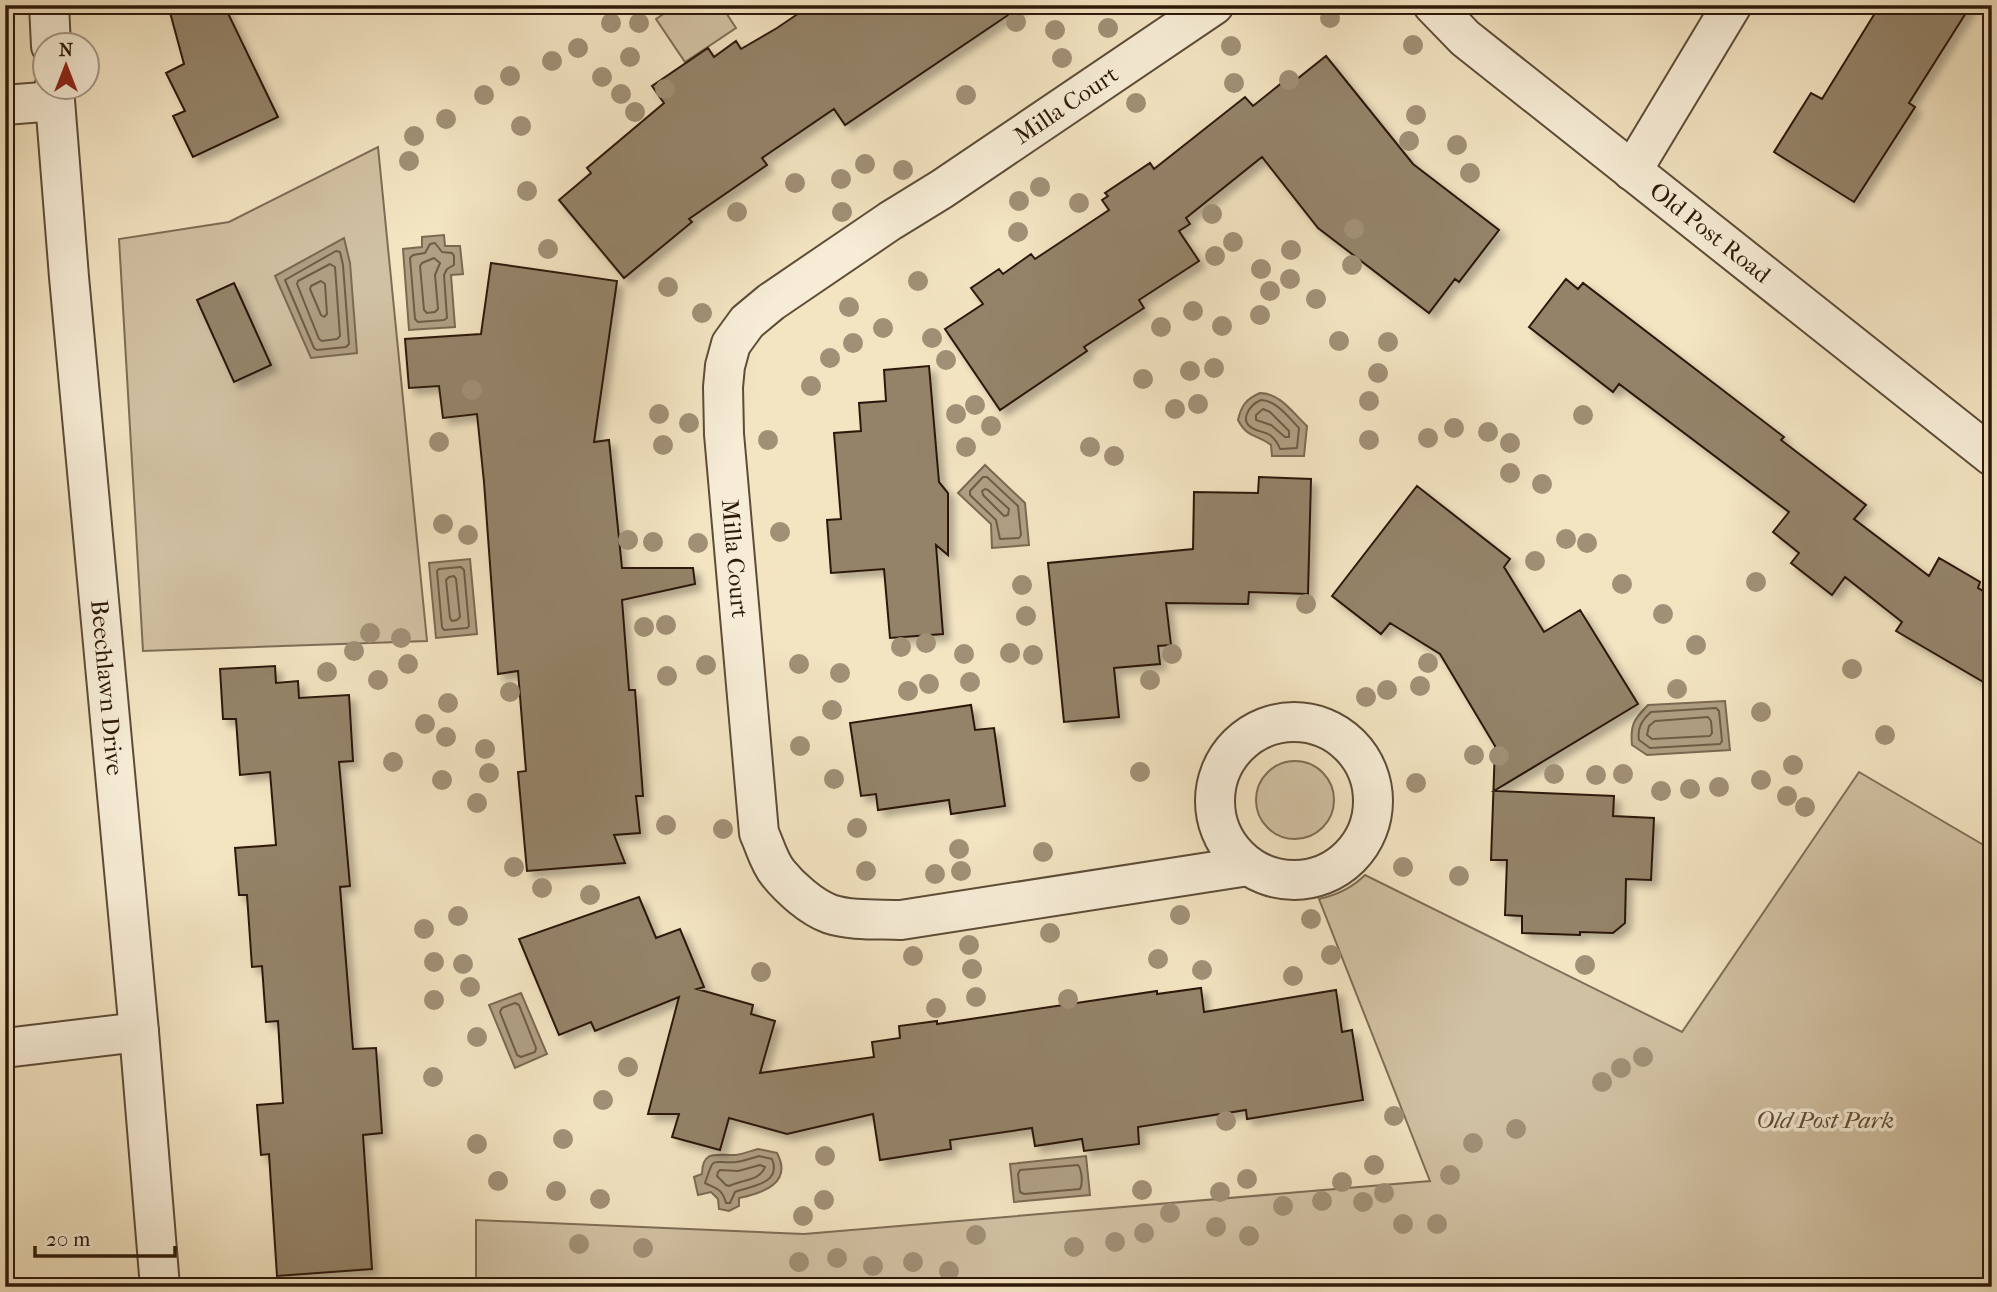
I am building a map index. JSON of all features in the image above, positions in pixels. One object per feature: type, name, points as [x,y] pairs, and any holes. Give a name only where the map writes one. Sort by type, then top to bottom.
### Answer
[{"type":"street","points":[[48,5],[50,32]]},
{"type":"street","name":"Milla Court","points":[[1213,5],[942,189],[890,221],[747,322],[731,344],[725,366],[724,434],[759,833],[778,874],[804,899],[829,913],[856,919],[901,920],[1248,866],[1271,877],[1297,880],[1321,875],[1344,863],[1361,844],[1371,821],[1373,796],[1367,771],[1353,748],[1332,732],[1307,722],[1281,723],[1255,732],[1235,749],[1220,772],[1215,797],[1218,824],[1230,848],[1248,866]]},
{"type":"street","name":"Old Post Road","points":[[1433,5],[1465,38],[1992,456]]},
{"type":"street","points":[[1632,171],[1732,5]]},
{"type":"street","points":[[5,105],[32,99]]},
{"type":"street","name":"Beechlawn Drive","points":[[55,102],[160,1287]]},
{"type":"street","points":[[5,1048],[139,1032]]},
{"type":"green space","points":[[677,5],[721,5],[736,28],[685,62],[656,19]]},
{"type":"green space","points":[[378,147],[427,641],[143,651],[119,239],[229,222]]},
{"type":"green space","points":[[1287,761],[1303,761],[1317,767],[1328,778],[1334,792],[1334,808],[1328,822],[1317,833],[1303,839],[1287,839],[1273,833],[1262,822],[1256,808],[1256,792],[1262,778],[1273,767]]},
{"type":"green space","name":"Old Post Park","points":[[1859,772],[1992,850],[1992,1287],[383,1287],[476,1283],[476,1220],[804,1234],[1430,1181],[1319,899],[1344,890],[1365,875],[1682,1032]]},
{"type":"water","points":[[444,235],[445,246],[460,246],[463,274],[451,275],[455,327],[409,330],[403,249],[422,247],[422,237]]},
{"type":"water","points":[[344,238],[350,263],[357,353],[311,358],[275,276]]},
{"type":"water","points":[[1260,393],[1280,400],[1307,426],[1304,456],[1272,456],[1271,445],[1241,426],[1238,420],[1243,407],[1248,400]]},
{"type":"water","points":[[985,465],[1025,503],[1029,545],[992,548],[991,524],[958,493]]},
{"type":"water","points":[[470,559],[477,634],[436,638],[429,563]]},
{"type":"water","points":[[1725,701],[1730,750],[1647,755],[1632,745],[1634,723],[1648,705]]},
{"type":"water","points":[[521,993],[547,1054],[515,1068],[489,1005]]},
{"type":"water","points":[[758,1149],[777,1153],[781,1172],[773,1185],[739,1198],[739,1206],[729,1211],[719,1209],[718,1199],[711,1192],[698,1195],[694,1177],[702,1174],[705,1160],[713,1155],[736,1155]]},
{"type":"water","points":[[1086,1156],[1090,1195],[1014,1202],[1010,1164]]},
{"type":"building","points":[[168,5],[224,5],[278,117],[193,157],[173,116],[185,111],[166,73],[184,64]]},
{"type":"building","points":[[811,5],[1023,5],[845,125],[834,109],[762,158],[767,165],[689,219],[692,222],[624,278],[559,200],[591,173],[587,168],[664,103],[652,86],[708,48],[714,57],[736,41],[741,49]]},
{"type":"building","points":[[1880,5],[1971,5],[1909,103],[1915,107],[1854,202],[1774,152],[1811,93],[1822,99]]},
{"type":"building","points":[[1326,56],[1413,164],[1499,230],[1459,282],[1455,279],[1429,313],[1318,228],[1262,157],[1186,218],[1190,224],[1179,231],[1199,261],[1139,300],[1144,308],[1084,347],[1087,351],[1000,410],[945,329],[983,304],[971,288],[999,269],[1003,274],[1031,254],[1035,259],[1109,210],[1102,200],[1108,196],[1105,193],[1150,163],[1154,169],[1245,97],[1253,106],[1283,82],[1287,87]]},
{"type":"building","points":[[491,263],[617,281],[594,442],[609,440],[622,568],[693,568],[695,584],[622,600],[629,690],[635,690],[643,796],[636,796],[640,833],[614,835],[625,863],[527,871],[518,772],[526,771],[518,671],[498,674],[477,414],[443,418],[439,386],[409,388],[405,339],[481,334]]},
{"type":"building","points":[[1566,279],[1578,289],[1583,283],[1784,437],[1781,440],[1866,505],[1854,519],[1929,576],[1939,558],[1980,582],[1978,588],[1992,596],[1992,687],[1896,631],[1902,622],[1845,577],[1832,595],[1791,563],[1799,553],[1773,532],[1789,512],[1619,384],[1613,392],[1529,327]]},
{"type":"building","points":[[234,283],[271,365],[234,382],[197,300]]},
{"type":"building","points":[[929,366],[939,482],[948,493],[948,555],[936,545],[943,634],[890,638],[884,569],[831,573],[827,520],[841,519],[834,433],[861,431],[859,403],[886,401],[884,370]]},
{"type":"building","points":[[1259,477],[1311,479],[1308,594],[1249,592],[1248,604],[1166,603],[1171,645],[1158,646],[1160,664],[1114,668],[1119,717],[1064,722],[1048,563],[1193,549],[1194,492],[1258,493]]},
{"type":"building","points":[[1417,486],[1510,559],[1504,567],[1544,632],[1580,610],[1638,704],[1494,791],[1614,796],[1613,816],[1654,818],[1651,880],[1626,879],[1625,923],[1613,933],[1522,933],[1522,916],[1505,915],[1507,860],[1491,860],[1495,746],[1440,654],[1390,623],[1381,634],[1332,596]]},
{"type":"building","points":[[275,666],[276,683],[298,681],[299,698],[349,695],[353,761],[339,762],[350,886],[340,887],[353,1049],[376,1048],[382,1133],[363,1135],[372,1269],[277,1276],[269,1154],[261,1155],[257,1105],[283,1103],[278,1021],[266,1022],[262,966],[252,967],[247,895],[239,895],[235,848],[276,845],[270,772],[240,775],[236,719],[223,719],[220,669]]},
{"type":"building","points":[[971,705],[975,730],[994,728],[1005,806],[951,814],[949,800],[878,810],[876,794],[861,796],[850,723]]},
{"type":"building","points":[[639,897],[656,938],[680,929],[704,987],[697,989],[753,1005],[751,1014],[775,1021],[760,1073],[874,1057],[872,1042],[900,1038],[899,1026],[937,1021],[937,1024],[1157,991],[1157,994],[1201,988],[1204,1012],[1336,990],[1342,1032],[1352,1030],[1363,1100],[1247,1119],[1246,1110],[1138,1127],[1139,1144],[1084,1151],[1082,1139],[1035,1146],[1032,1128],[950,1140],[951,1149],[880,1160],[873,1114],[787,1134],[729,1118],[720,1150],[672,1137],[679,1114],[648,1114],[679,997],[595,1031],[591,1022],[559,1035],[519,939]]}]
